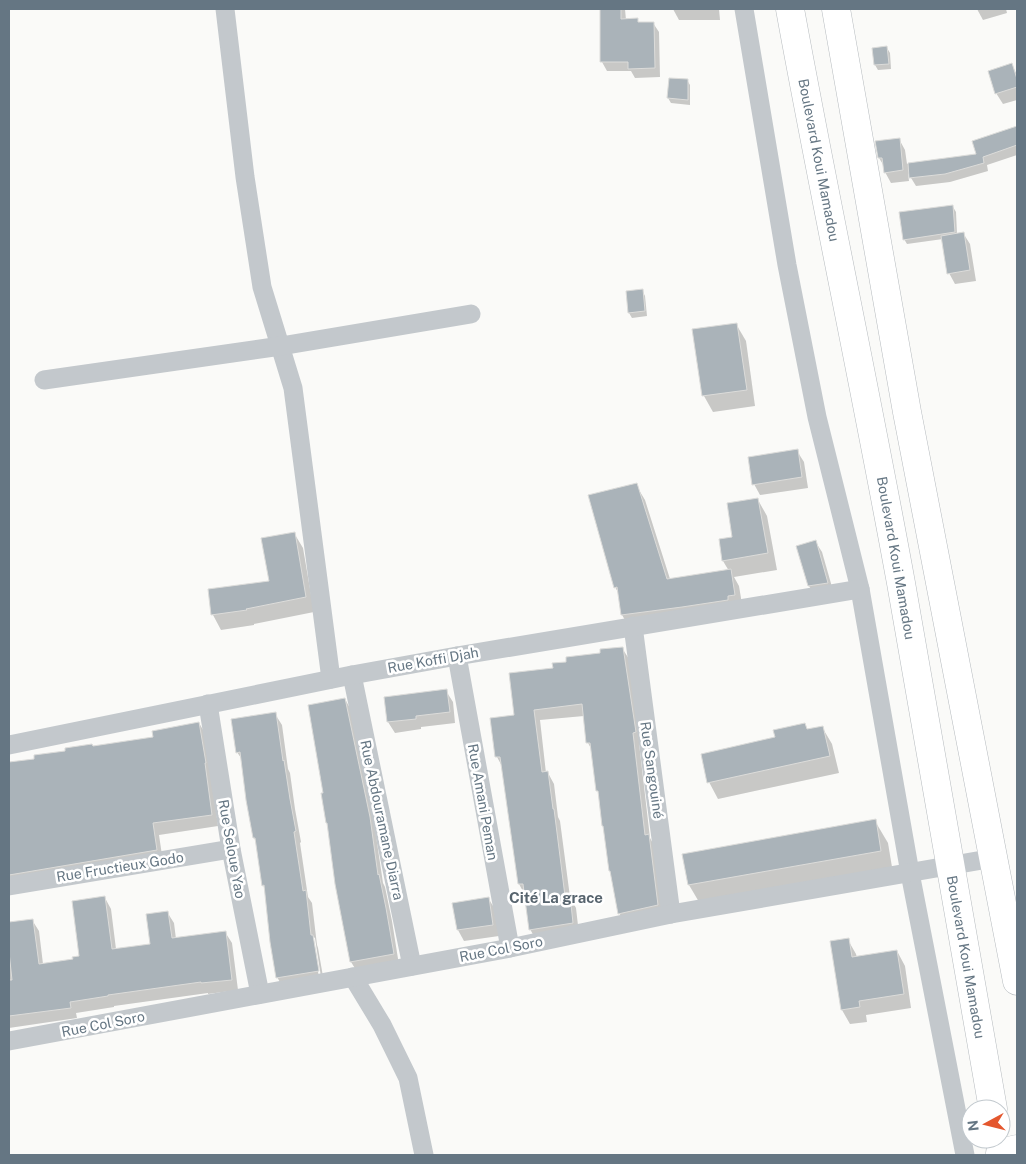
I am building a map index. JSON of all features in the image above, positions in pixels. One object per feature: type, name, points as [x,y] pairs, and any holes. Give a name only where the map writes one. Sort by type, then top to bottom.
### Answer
[{"type":"main road","name":"Boulevard Koui Mamadou","points":[[790,9],[901,582],[991,1099]]},
{"type":"main road","points":[[836,9],[907,412],[1017,981]]},
{"type":"street","points":[[225,9],[245,177],[262,287],[293,388],[331,679]]},
{"type":"street","points":[[744,9],[787,264],[817,417],[860,589],[910,873],[966,1155]]},
{"type":"street","points":[[44,380],[281,346],[470,314]]},
{"type":"street","name":"Rue Koffi Djah","points":[[9,745],[352,675],[860,589]]},
{"type":"street","name":"Rue Sangouiné","points":[[633,626],[671,914]]},
{"type":"street","name":"Rue Amani Peman","points":[[457,656],[510,948]]},
{"type":"street","name":"Rue Abdouramane Diarra","points":[[352,675],[412,966]]},
{"type":"street","name":"Rue Seloue Yao","points":[[208,704],[231,849],[260,994]]},
{"type":"street","name":"Rue Fructieux Godo","points":[[9,886],[231,849]]},
{"type":"street","name":"Rue Col Soro","points":[[9,1041],[510,948],[671,914],[994,858]]},
{"type":"street","points":[[353,977],[382,1025],[408,1078],[424,1155]]},
{"type":"building","points":[[600,9],[621,9],[621,19],[638,18],[638,22],[654,22],[655,68],[628,69],[628,62],[600,62]]},
{"type":"building","points":[[887,46],[889,64],[874,65],[872,48]]},
{"type":"building","points":[[1012,63],[1017,79],[1017,87],[995,94],[988,71]]},
{"type":"building","points":[[669,78],[688,79],[688,100],[667,98]]},
{"type":"building","points":[[1017,126],[1017,145],[983,157],[984,163],[945,174],[909,178],[908,163],[976,154],[972,141]]},
{"type":"building","points":[[900,138],[903,170],[884,173],[882,158],[878,158],[875,141]]},
{"type":"building","points":[[953,205],[955,232],[903,240],[899,212]]},
{"type":"building","points":[[964,232],[970,270],[947,274],[941,236]]},
{"type":"building","points":[[643,289],[645,311],[628,313],[626,291]]},
{"type":"building","points":[[737,323],[747,390],[702,396],[692,329]]},
{"type":"building","points":[[798,449],[802,477],[752,485],[748,457]]},
{"type":"building","points":[[637,483],[667,579],[731,569],[735,595],[728,596],[728,600],[621,615],[617,587],[614,588],[588,495]]},
{"type":"building","points":[[758,498],[768,553],[722,561],[719,539],[732,537],[727,503]]},
{"type":"building","points":[[295,532],[306,597],[247,610],[211,615],[208,589],[269,581],[261,538]]},
{"type":"building","points":[[816,540],[828,583],[808,586],[796,546]]},
{"type":"building","points":[[623,647],[636,732],[633,733],[645,835],[649,834],[658,905],[618,914],[609,871],[590,743],[586,743],[582,704],[534,710],[542,772],[548,771],[565,896],[570,895],[573,923],[529,930],[523,884],[518,884],[500,757],[495,757],[490,718],[514,715],[509,673],[553,668],[552,663],[566,662],[566,657],[600,653],[600,649]]},
{"type":"building","points":[[447,689],[450,712],[416,716],[416,719],[387,722],[384,697]]},
{"type":"building","points":[[345,698],[370,817],[378,875],[394,954],[350,962],[335,884],[321,793],[323,793],[308,705]]},
{"type":"building","points":[[276,712],[296,831],[294,832],[303,891],[306,890],[311,935],[313,935],[319,971],[276,978],[264,885],[262,886],[255,838],[253,838],[246,800],[240,752],[236,753],[231,719]]},
{"type":"building","points":[[199,722],[212,815],[153,823],[157,850],[9,875],[9,762],[34,759],[34,755],[65,751],[65,748],[153,737],[152,731]]},
{"type":"building","points":[[805,723],[807,729],[823,726],[830,756],[707,783],[701,754],[775,737],[773,730]]},
{"type":"building","points":[[876,819],[881,851],[688,885],[682,854]]},
{"type":"building","points":[[105,896],[112,949],[150,944],[146,914],[168,911],[172,938],[226,931],[232,980],[201,982],[108,995],[70,1002],[71,1008],[9,1016],[9,980],[12,980],[9,952],[9,922],[33,919],[39,964],[73,959],[72,957],[79,956],[72,901]]},
{"type":"building","points":[[489,897],[493,925],[457,930],[452,903]]},
{"type":"building","points":[[849,938],[852,957],[897,950],[904,994],[859,1001],[860,1007],[841,1010],[830,941]]},
{"type":"district","name":"Cité La grace","points":[[556,898]]}]
